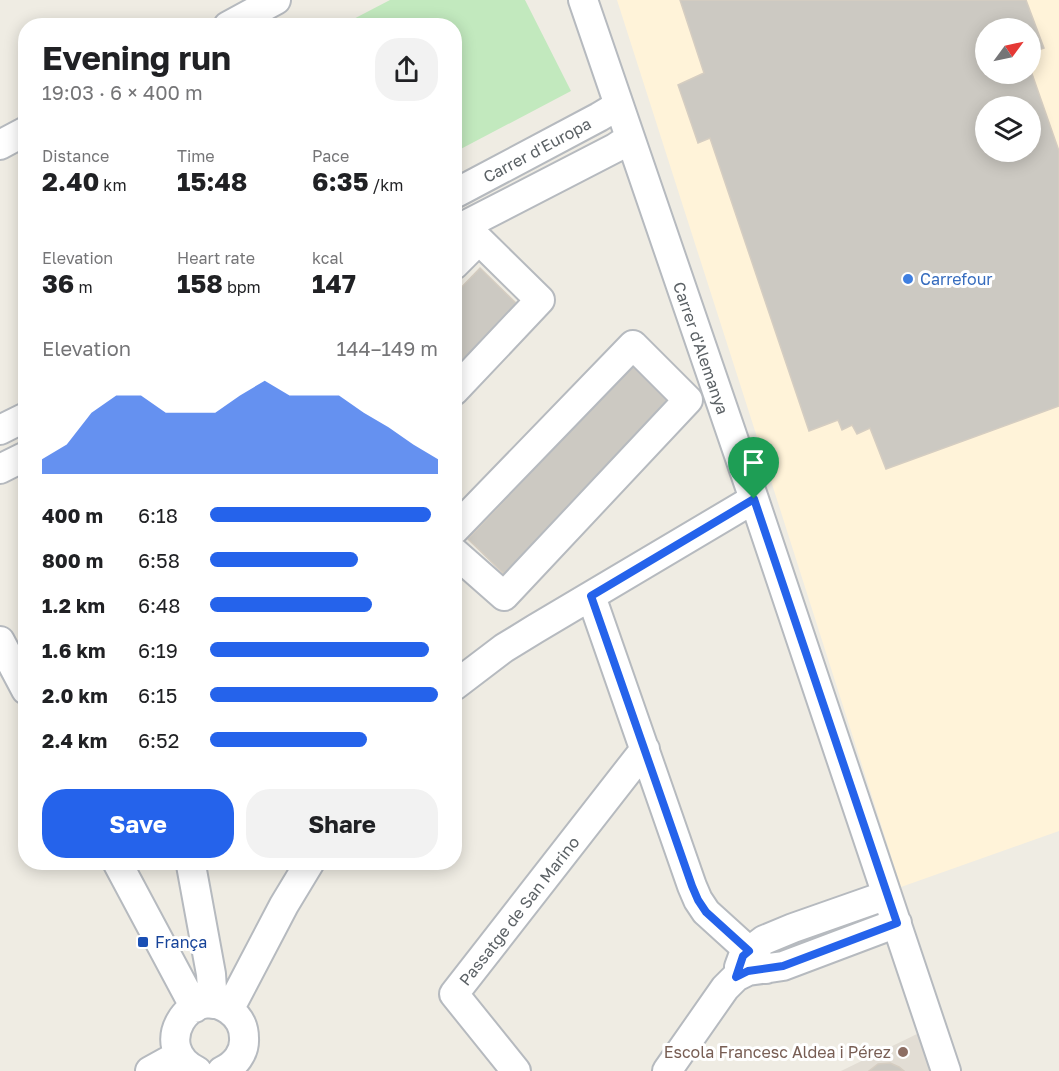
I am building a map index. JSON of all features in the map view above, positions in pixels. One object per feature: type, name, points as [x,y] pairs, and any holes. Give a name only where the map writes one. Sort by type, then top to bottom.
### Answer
[{"type":"street","points":[[243,18],[276,0]]},
{"type":"street","name":"Carrer d'Alemanya","points":[[583,0],[946,1071]]},
{"type":"street","name":"Carrer d'Europa","points":[[462,190],[619,105]]},
{"type":"street","points":[[0,145],[18,135]]},
{"type":"street","name":"Carrer d'Europa","points":[[467,232],[630,138]]},
{"type":"street","points":[[462,383],[540,300],[467,232]]},
{"type":"street","points":[[462,522],[633,345],[688,400],[504,596],[462,559]]},
{"type":"street","points":[[0,430],[18,421]]},
{"type":"street","points":[[0,469],[18,460]]},
{"type":"street","points":[[462,680],[504,648],[754,499]]},
{"type":"street","points":[[591,596],[692,886],[706,912],[757,960],[783,966],[897,923]]},
{"type":"street","points":[[0,641],[13,678]]},
{"type":"street","name":"Passatge de San Marino","points":[[516,1071],[454,994],[645,749]]},
{"type":"street","points":[[122,870],[212,1007]]},
{"type":"street","points":[[192,870],[211,974],[212,1007]]},
{"type":"street","points":[[212,1007],[284,905],[305,870]]},
{"type":"street","points":[[667,1071],[725,988],[736,977],[748,971],[757,960],[764,940],[887,895]]},
{"type":"street","points":[[150,1071],[188,1063],[176,1047],[176,1029],[189,1011],[212,1007],[233,1013],[241,1024],[244,1040],[241,1053],[228,1070]]},
{"type":"shaded area","points":[[617,0],[1059,0],[1059,831],[901,887]]},
{"type":"shaded area","name":"Escola Francesc Aldea i Pérez","points":[[919,1033],[932,1071],[841,1071]]},
{"type":"green space","points":[[390,0],[525,0],[571,91],[462,148],[462,18],[355,18]]},
{"type":"building","name":"Carrefour","points":[[680,0],[1026,0],[1033,18],[975,18],[975,84],[1036,84],[1040,96],[975,96],[975,162],[1041,162],[1041,99],[1059,151],[1059,406],[886,469],[870,428],[857,434],[852,425],[842,430],[838,420],[809,431],[710,138],[698,143],[678,85],[704,73]]},
{"type":"building","points":[[480,268],[520,307],[462,369],[462,287]]},
{"type":"building","points":[[632,365],[673,404],[508,578],[468,539]]},
{"type":"building","points":[[890,1063],[904,1071],[869,1071],[878,1064]]},
{"type":"place","name":"Carrefour","points":[[908,279]]},
{"type":"place","name":"França","points":[[143,942]]},
{"type":"place","name":"Escola Francesc Aldea i Pérez","points":[[903,1052]]},
{"type":"route","points":[[754,499],[897,923],[783,966],[748,971],[736,977],[743,956],[749,951],[706,912],[698,900],[591,596],[754,499]]}]
